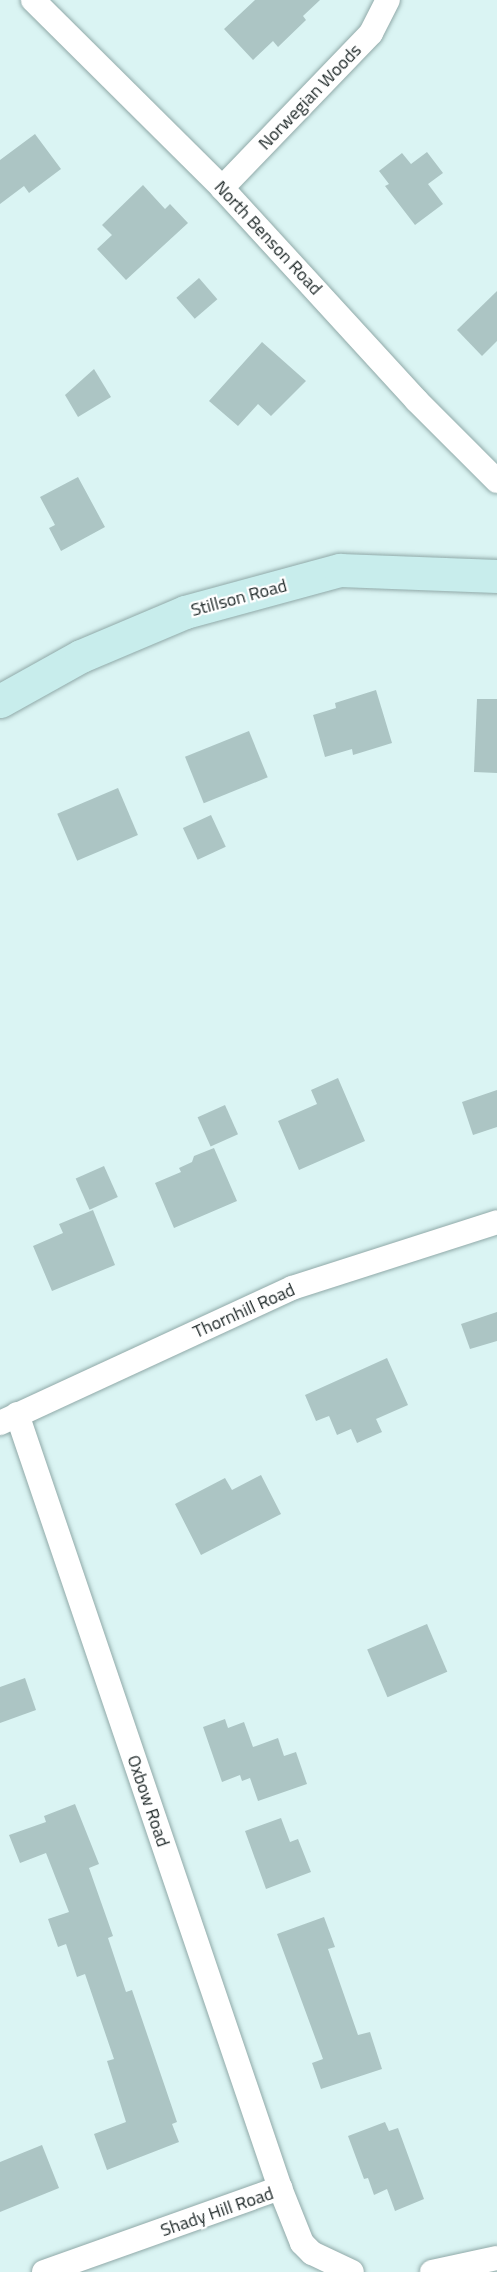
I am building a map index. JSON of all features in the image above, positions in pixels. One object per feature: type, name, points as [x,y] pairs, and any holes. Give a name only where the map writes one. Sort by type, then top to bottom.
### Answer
[{"type":"street","name":"North Benson Road","points":[[33,0],[222,188],[417,401],[497,481]]},
{"type":"street","name":"Norwegian Woods","points":[[222,188],[371,33],[388,0]]},
{"type":"street","name":"Stillson Road","points":[[0,701],[81,656],[185,612],[340,570],[497,576]]},
{"type":"street","name":"Thornhill Road","points":[[8,1418],[292,1288],[497,1221]]},
{"type":"street","name":"Oxbow Road","points":[[8,1418],[280,2188]]},
{"type":"street","name":"Shady Hill Road","points":[[44,2272],[280,2188],[302,2243],[312,2253],[352,2272]]},
{"type":"street","points":[[432,2272],[497,2258]]},
{"type":"building","points":[[255,0],[320,0],[303,16],[306,20],[278,47],[273,41],[253,60],[224,29]]},
{"type":"building","points":[[35,134],[61,169],[29,193],[24,186],[0,204],[0,160]]},
{"type":"building","points":[[427,152],[443,173],[428,184],[443,204],[415,225],[385,186],[389,184],[379,171],[402,153],[411,164]]},
{"type":"building","points":[[143,185],[165,209],[170,204],[188,223],[126,280],[97,249],[112,235],[102,225]]},
{"type":"building","points":[[199,278],[217,299],[195,319],[176,298]]},
{"type":"building","points":[[497,291],[497,341],[482,356],[457,330]]},
{"type":"building","points":[[262,342],[306,381],[271,416],[258,404],[238,426],[209,401]]},
{"type":"building","points":[[94,369],[111,397],[78,417],[65,395]]},
{"type":"building","points":[[78,477],[105,527],[61,551],[49,528],[55,525],[40,497]]},
{"type":"building","points":[[376,690],[392,743],[353,755],[352,749],[325,757],[313,715],[336,708],[335,703]]},
{"type":"building","points":[[477,699],[497,699],[497,773],[474,772]]},
{"type":"building","points":[[249,731],[268,777],[204,803],[185,757]]},
{"type":"building","points":[[118,788],[138,835],[77,861],[57,814]]},
{"type":"building","points":[[211,815],[226,847],[198,860],[183,828]]},
{"type":"building","points":[[338,1078],[365,1141],[299,1170],[278,1121],[317,1104],[311,1090]]},
{"type":"building","points":[[497,1090],[497,1127],[473,1135],[462,1102]]},
{"type":"building","points":[[225,1105],[238,1134],[211,1146],[198,1117]]},
{"type":"building","points":[[214,1148],[237,1201],[174,1228],[155,1183],[181,1172],[179,1168],[192,1162],[194,1156]]},
{"type":"building","points":[[104,1166],[118,1197],[90,1210],[76,1179]]},
{"type":"building","points":[[93,1210],[115,1265],[52,1291],[33,1246],[63,1233],[59,1224]]},
{"type":"building","points":[[497,1312],[497,1341],[470,1349],[461,1324]]},
{"type":"building","points":[[387,1358],[408,1405],[376,1419],[382,1432],[357,1443],[351,1429],[337,1435],[329,1416],[316,1421],[305,1395]]},
{"type":"building","points":[[261,1475],[281,1514],[201,1555],[175,1504],[225,1478],[232,1490]]},
{"type":"building","points":[[427,1624],[447,1672],[387,1697],[367,1649]]},
{"type":"building","points":[[25,1678],[36,1710],[0,1723],[0,1687]]},
{"type":"building","points":[[225,1719],[228,1728],[244,1722],[253,1747],[278,1738],[284,1756],[296,1752],[307,1784],[258,1801],[250,1778],[242,1781],[240,1775],[222,1782],[203,1727]]},
{"type":"building","points":[[75,1804],[99,1864],[89,1868],[113,1936],[108,1938],[126,1992],[132,1990],[177,2122],[172,2124],[179,2142],[107,2170],[94,2134],[126,2122],[107,2061],[114,2059],[85,1974],[77,1977],[66,1944],[58,1947],[48,1919],[69,1912],[46,1853],[20,1863],[9,1835],[46,1822],[44,1816]]},
{"type":"building","points":[[281,1818],[290,1842],[298,1839],[311,1872],[266,1889],[245,1831]]},
{"type":"building","points":[[324,1917],[335,1947],[328,1949],[358,2035],[370,2032],[382,2069],[321,2089],[312,2063],[323,2059],[277,1934]]},
{"type":"building","points":[[385,2122],[389,2131],[398,2128],[424,2199],[395,2211],[387,2189],[374,2195],[368,2178],[364,2179],[348,2136]]},
{"type":"building","points":[[42,2145],[59,2188],[0,2212],[0,2162]]}]
